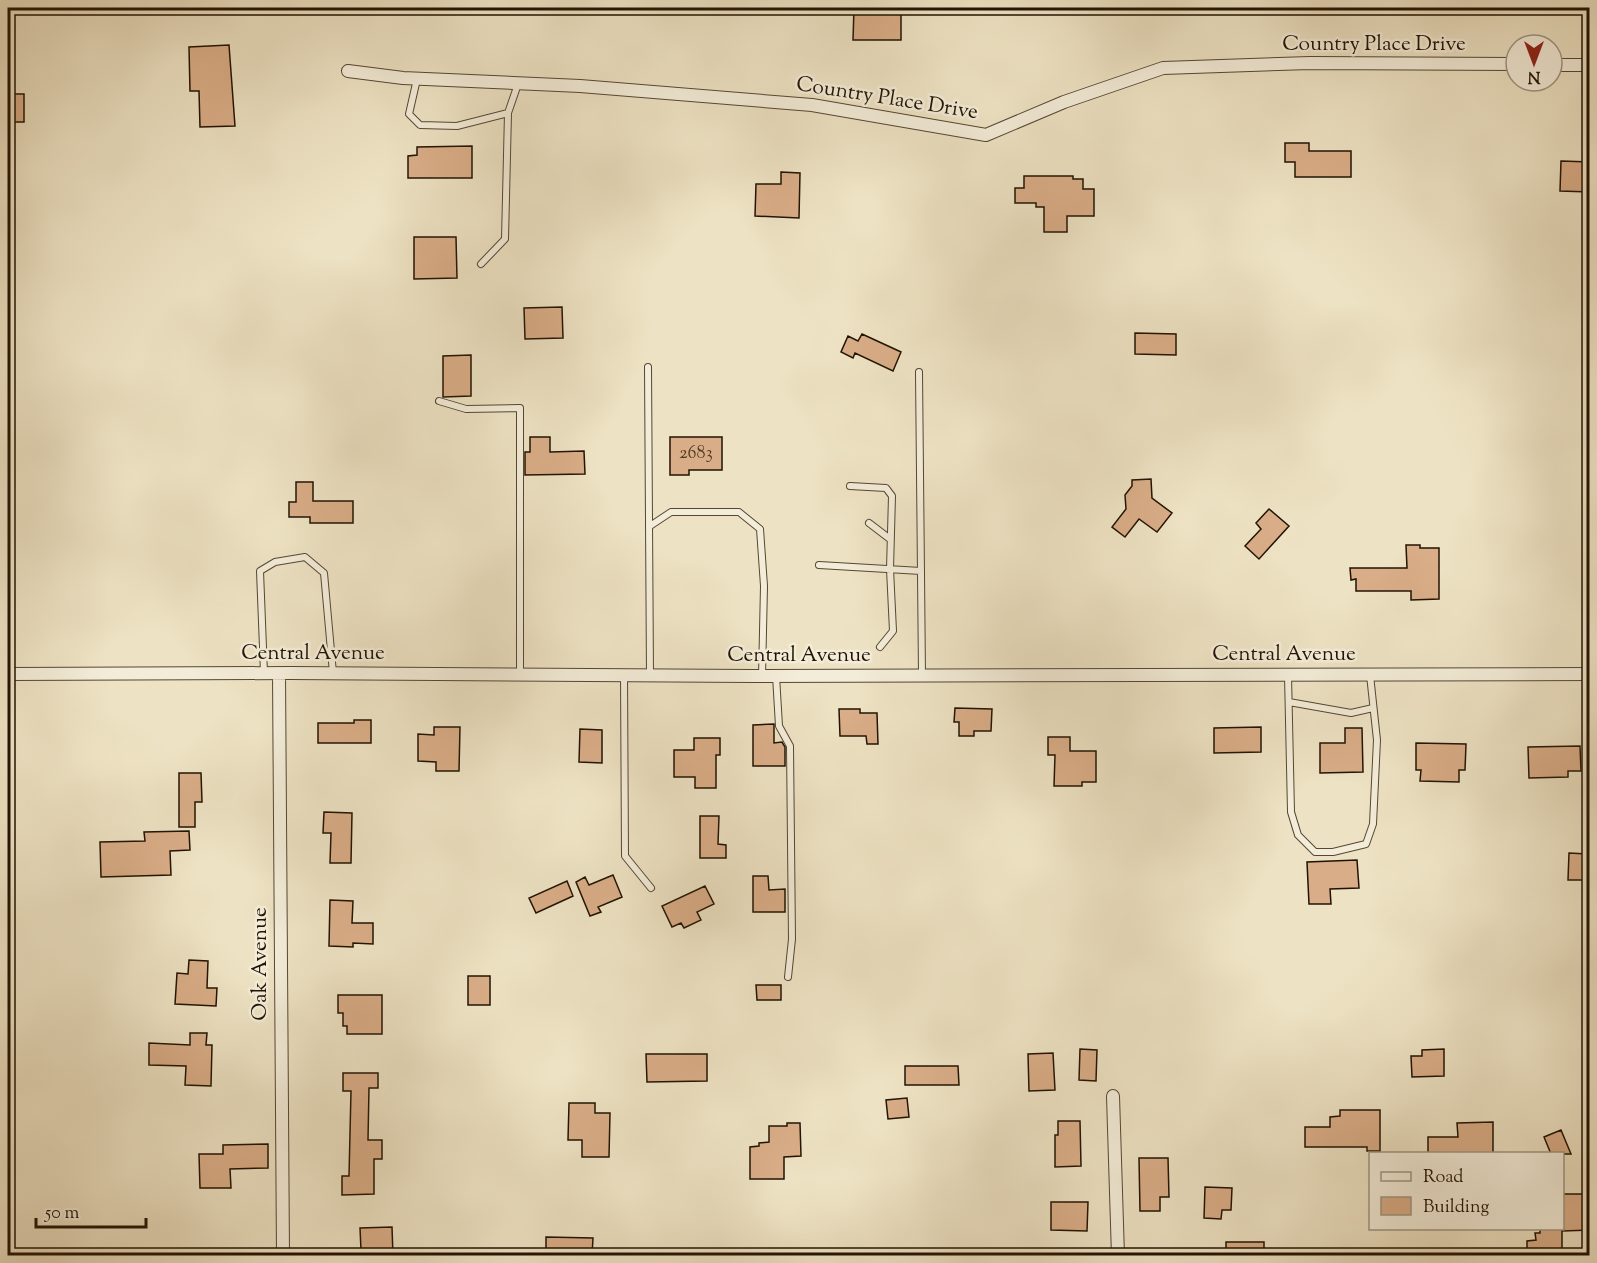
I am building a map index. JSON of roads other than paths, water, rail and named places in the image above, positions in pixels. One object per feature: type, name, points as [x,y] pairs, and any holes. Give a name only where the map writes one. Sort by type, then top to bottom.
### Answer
[{"type":"street","name":"Country Place Drive","points":[[348,71],[417,79],[580,86],[812,105],[986,135],[1064,102],[1163,68],[1310,63],[1504,64]]},
{"type":"street","points":[[1564,64],[1590,65]]},
{"type":"street","name":"Oak Avenue","points":[[279,673],[283,1256]]},
{"type":"street","name":"Central Avenue","points":[[8,674],[333,673],[762,676],[1590,674]]},
{"type":"street","points":[[1113,1096],[1118,1256]]},
{"type":"lane","points":[[417,79],[409,114],[420,126],[457,126],[508,113]]},
{"type":"lane","points":[[481,264],[505,239],[508,113],[518,84]]},
{"type":"lane","points":[[648,367],[651,675]]},
{"type":"lane","points":[[919,372],[922,675]]},
{"type":"lane","points":[[439,401],[466,409],[520,408],[520,674]]},
{"type":"lane","points":[[850,486],[886,488],[892,496],[890,569],[893,631],[880,648]]},
{"type":"lane","points":[[650,526],[671,512],[739,512],[760,529],[764,586],[762,676]]},
{"type":"lane","points":[[869,523],[891,539]]},
{"type":"lane","points":[[264,673],[260,571],[275,562],[305,557],[324,573],[333,673]]},
{"type":"lane","points":[[819,565],[921,571]]},
{"type":"lane","points":[[624,675],[625,855],[651,888]]},
{"type":"lane","points":[[1288,675],[1291,812],[1298,835],[1315,852],[1334,852],[1366,844],[1374,824],[1377,740],[1370,675]]},
{"type":"lane","points":[[776,676],[779,726],[790,746],[792,939],[788,977]]},
{"type":"lane","points":[[1289,702],[1351,713],[1374,708]]}]
